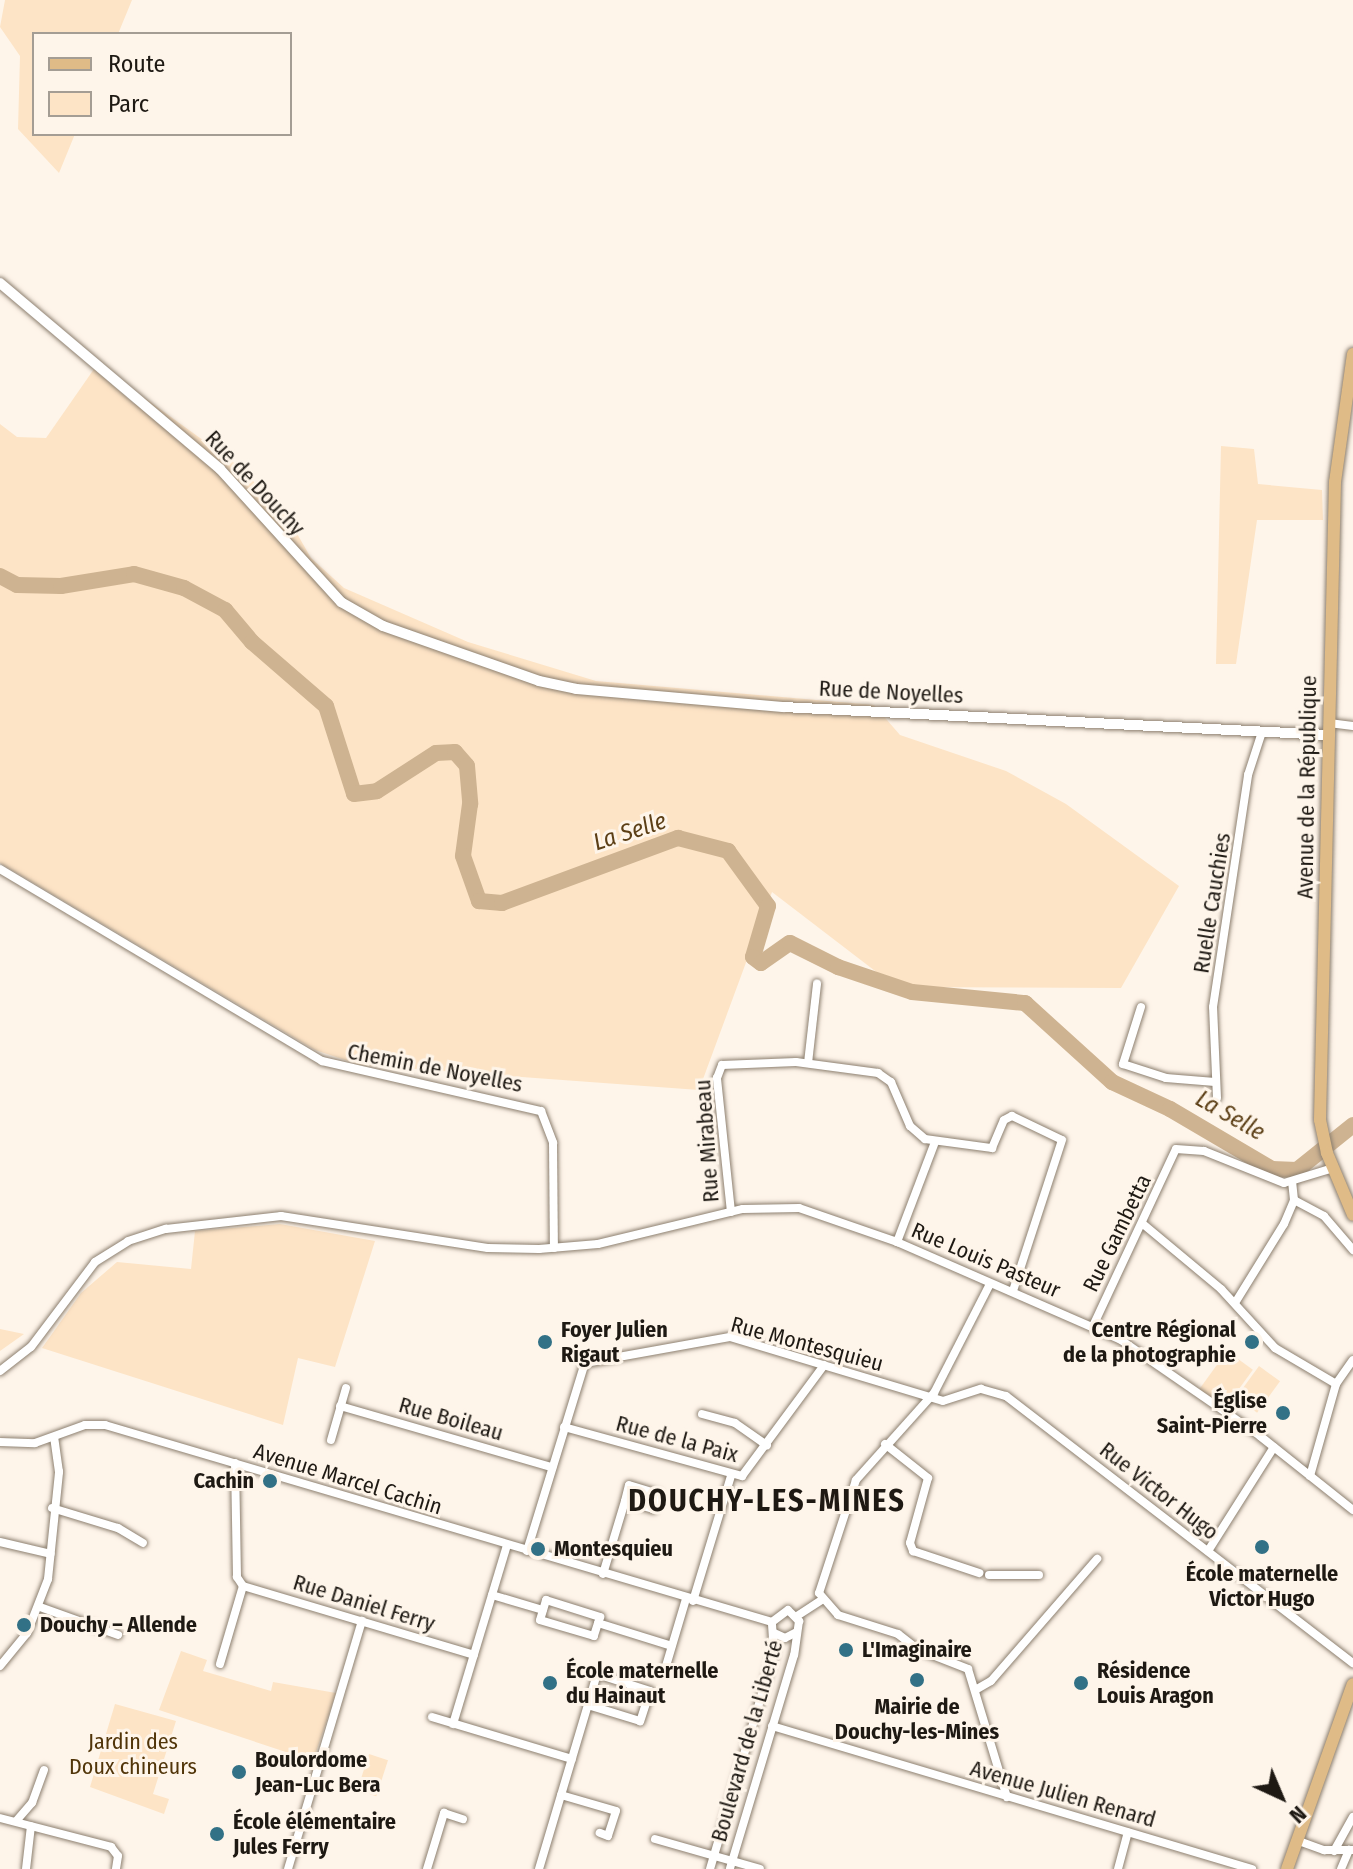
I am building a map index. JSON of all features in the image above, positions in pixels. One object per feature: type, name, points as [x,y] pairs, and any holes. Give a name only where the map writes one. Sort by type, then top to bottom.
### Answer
[{"type":"main road","name":"Avenue de la République","points":[[1353,354],[1336,470],[1322,1136],[1353,1215]]},
{"type":"main road","points":[[1295,1869],[1300,1841],[1353,1684]]},
{"type":"main road","points":[[1287,1869],[1353,1703]]},
{"type":"street","name":"Rue de Douchy","points":[[0,283],[220,469],[334,597],[383,626],[458,653]]},
{"type":"street","name":"Rue de Noyelles","points":[[458,653],[576,689],[796,707],[1262,732],[1329,729]]},
{"type":"street","points":[[1329,729],[1353,726]]},
{"type":"street","name":"Ruelle Cauchies","points":[[1217,1098],[1213,1007],[1248,775],[1262,732]]},
{"type":"street","name":"Chemin de Noyelles","points":[[0,869],[289,1043],[349,1071],[532,1106],[548,1121],[553,1143],[554,1248]]},
{"type":"street","points":[[817,984],[808,1063],[886,1076],[912,1129],[935,1142],[992,1148],[1008,1116],[1055,1134],[1063,1146],[1013,1291]]},
{"type":"street","points":[[1141,1007],[1123,1064],[1171,1079],[1215,1082]]},
{"type":"street","name":"Rue Mirabeau","points":[[731,1212],[720,1067],[729,1062],[808,1063]]},
{"type":"street","points":[[897,1242],[935,1142]]},
{"type":"street","name":"Rue Gambetta","points":[[1093,1326],[1173,1154],[1182,1147],[1204,1151],[1272,1181],[1292,1182]]},
{"type":"street","points":[[1235,1303],[1294,1200],[1292,1182],[1331,1164]]},
{"type":"street","points":[[1294,1200],[1324,1216],[1353,1250]]},
{"type":"street","name":"Rue Louis Pasteur","points":[[0,1371],[11,1365],[95,1262],[128,1241],[166,1229],[288,1217],[488,1248],[554,1248],[598,1244],[731,1212],[799,1208],[897,1242],[1093,1326],[1134,1348],[1274,1447],[1353,1510]]},
{"type":"street","points":[[1143,1224],[1235,1303],[1275,1348],[1336,1384]]},
{"type":"street","points":[[990,1284],[930,1397],[885,1444],[846,1500],[821,1583],[822,1600],[838,1615],[898,1634],[917,1649],[960,1663],[977,1689],[990,1752],[1007,1797]]},
{"type":"street","name":"Rue Montesquieu","points":[[527,1551],[581,1369],[595,1358],[726,1337],[930,1397]]},
{"type":"street","points":[[1310,1476],[1336,1384],[1353,1360]]},
{"type":"street","name":"Rue de la Paix","points":[[564,1427],[731,1476],[745,1474],[824,1365]]},
{"type":"street","points":[[331,1440],[346,1388]]},
{"type":"street","name":"Rue Victor Hugo","points":[[930,1397],[950,1401],[981,1389],[1011,1399],[1353,1663]]},
{"type":"street","name":"Rue Boileau","points":[[340,1406],[552,1467]]},
{"type":"street","name":"Rue de la Paix","points":[[702,1414],[735,1423],[767,1445]]},
{"type":"street","name":"Avenue Marcel Cachin","points":[[0,1442],[28,1444],[54,1438],[78,1426],[101,1424],[772,1622]]},
{"type":"street","points":[[0,1666],[40,1607],[51,1554],[52,1508],[59,1468],[54,1438]]},
{"type":"street","points":[[885,1444],[928,1478],[911,1549],[979,1573]]},
{"type":"street","points":[[1208,1551],[1274,1447]]},
{"type":"street","points":[[220,1664],[243,1586],[237,1577],[235,1463]]},
{"type":"street","points":[[666,1666],[731,1476]]},
{"type":"street","points":[[603,1574],[625,1501]]},
{"type":"street","points":[[52,1508],[118,1528],[143,1543]]},
{"type":"street","points":[[0,1542],[51,1554]]},
{"type":"street","points":[[453,1724],[507,1545]]},
{"type":"street","points":[[977,1689],[1001,1671],[1097,1559]]},
{"type":"street","points":[[989,1575],[1039,1575]]},
{"type":"street","name":"Rue Daniel Ferry","points":[[243,1586],[474,1655]]},
{"type":"street","points":[[492,1595],[543,1610]]},
{"type":"street","points":[[546,1600],[600,1617],[594,1636],[540,1620],[543,1610],[546,1600]]},
{"type":"street","points":[[797,1616],[797,1632],[785,1638],[774,1633],[772,1622],[781,1611],[797,1616],[822,1600]]},
{"type":"street","points":[[40,1607],[118,1635]]},
{"type":"street","points":[[288,1869],[362,1621]]},
{"type":"street","points":[[598,1623],[672,1646]]},
{"type":"street","name":"Boulevard de la Liberté","points":[[731,1865],[797,1632]]},
{"type":"street","name":"Boulevard de la Liberté","points":[[710,1869],[774,1653],[774,1633]]},
{"type":"street","points":[[539,1869],[597,1674],[650,1691],[640,1721],[588,1705]]},
{"type":"street","points":[[432,1717],[572,1759]]},
{"type":"street","name":"Avenue Julien Renard","points":[[772,1726],[1252,1869]]},
{"type":"street","points":[[17,1820],[32,1803],[44,1770]]},
{"type":"street","points":[[561,1795],[616,1811],[608,1836],[600,1833]]},
{"type":"street","points":[[427,1869],[444,1813],[463,1819]]},
{"type":"street","points":[[1334,1851],[1353,1817]]},
{"type":"street","points":[[0,1818],[111,1847],[118,1856],[116,1869]]},
{"type":"street","points":[[26,1869],[31,1826]]},
{"type":"street","points":[[1118,1869],[1128,1832]]},
{"type":"street","name":"Boulevard de la Liberté","points":[[655,1839],[714,1856],[731,1865],[760,1869]]},
{"type":"street","points":[[1300,1841],[1334,1851],[1351,1850]]},
{"type":"street","points":[[1341,1869],[1351,1850]]},
{"type":"green space","points":[[5,0],[132,0],[119,32],[32,32],[32,136],[74,136],[59,173],[18,129],[20,56],[0,27]]},
{"type":"green space","points":[[94,369],[134,404],[142,396],[240,467],[288,518],[311,558],[344,588],[468,642],[596,681],[874,705],[900,735],[1006,771],[1066,804],[1179,886],[1121,988],[896,987],[772,892],[699,1090],[360,1065],[315,1050],[0,863],[0,424],[17,437],[46,438]]},
{"type":"green space","points":[[1221,446],[1254,449],[1258,484],[1322,490],[1323,520],[1257,520],[1236,664],[1216,664]]},
{"type":"green space","points":[[280,1224],[375,1241],[335,1367],[298,1358],[283,1425],[42,1348],[81,1293],[117,1262],[191,1269],[195,1231]]},
{"type":"green space","points":[[0,1329],[24,1334],[0,1351]]},
{"type":"green space","points":[[1227,1351],[1253,1370],[1224,1409],[1198,1391]]},
{"type":"green space","points":[[1259,1366],[1280,1381],[1257,1413],[1236,1398]]},
{"type":"green space","points":[[181,1651],[207,1660],[203,1671],[271,1691],[273,1682],[336,1693],[313,1761],[159,1710]]},
{"type":"green space","name":"Jardin des Doux chineurs","points":[[115,1704],[176,1721],[153,1794],[169,1799],[164,1814],[90,1787]]},
{"type":"green space","points":[[369,1754],[388,1760],[376,1796],[357,1790]]},
{"type":"waterway","name":"La Selle","points":[[0,576],[17,585],[61,586],[134,574],[184,588],[225,610],[252,642],[326,706],[354,794],[377,791],[436,753],[455,752],[467,766],[470,804],[463,856],[479,901],[502,903],[678,838],[728,851],[768,906],[753,957],[761,963],[790,943],[838,967],[912,992],[1025,1003],[1112,1082],[1170,1109],[1272,1169],[1297,1170],[1353,1125]]},
{"type":"place","name":"Foyer Julien Rigaut","points":[[545,1342]]},
{"type":"place","name":"Centre Régional de la photographie","points":[[1252,1342]]},
{"type":"place","name":"Église Saint-Pierre","points":[[1283,1413]]},
{"type":"place","name":"Cachin","points":[[270,1481]]},
{"type":"place","name":"École maternelle Victor Hugo","points":[[1262,1547]]},
{"type":"place","name":"Montesquieu","points":[[538,1549]]},
{"type":"place","name":"Douchy – Allende","points":[[24,1625]]},
{"type":"place","name":"L'Imaginaire","points":[[846,1650]]},
{"type":"place","name":"Mairie de Douchy-les-Mines","points":[[917,1680]]},
{"type":"place","name":"École maternelle du Hainaut","points":[[550,1683]]},
{"type":"place","name":"Résidence Louis Aragon","points":[[1081,1683]]},
{"type":"place","name":"Boulordome Jean-Luc Bera","points":[[239,1772]]},
{"type":"place","name":"École élémentaire Jules Ferry","points":[[217,1834]]},
{"type":"district","name":"DOUCHY-LES-MINES","points":[[767,1501]]}]
